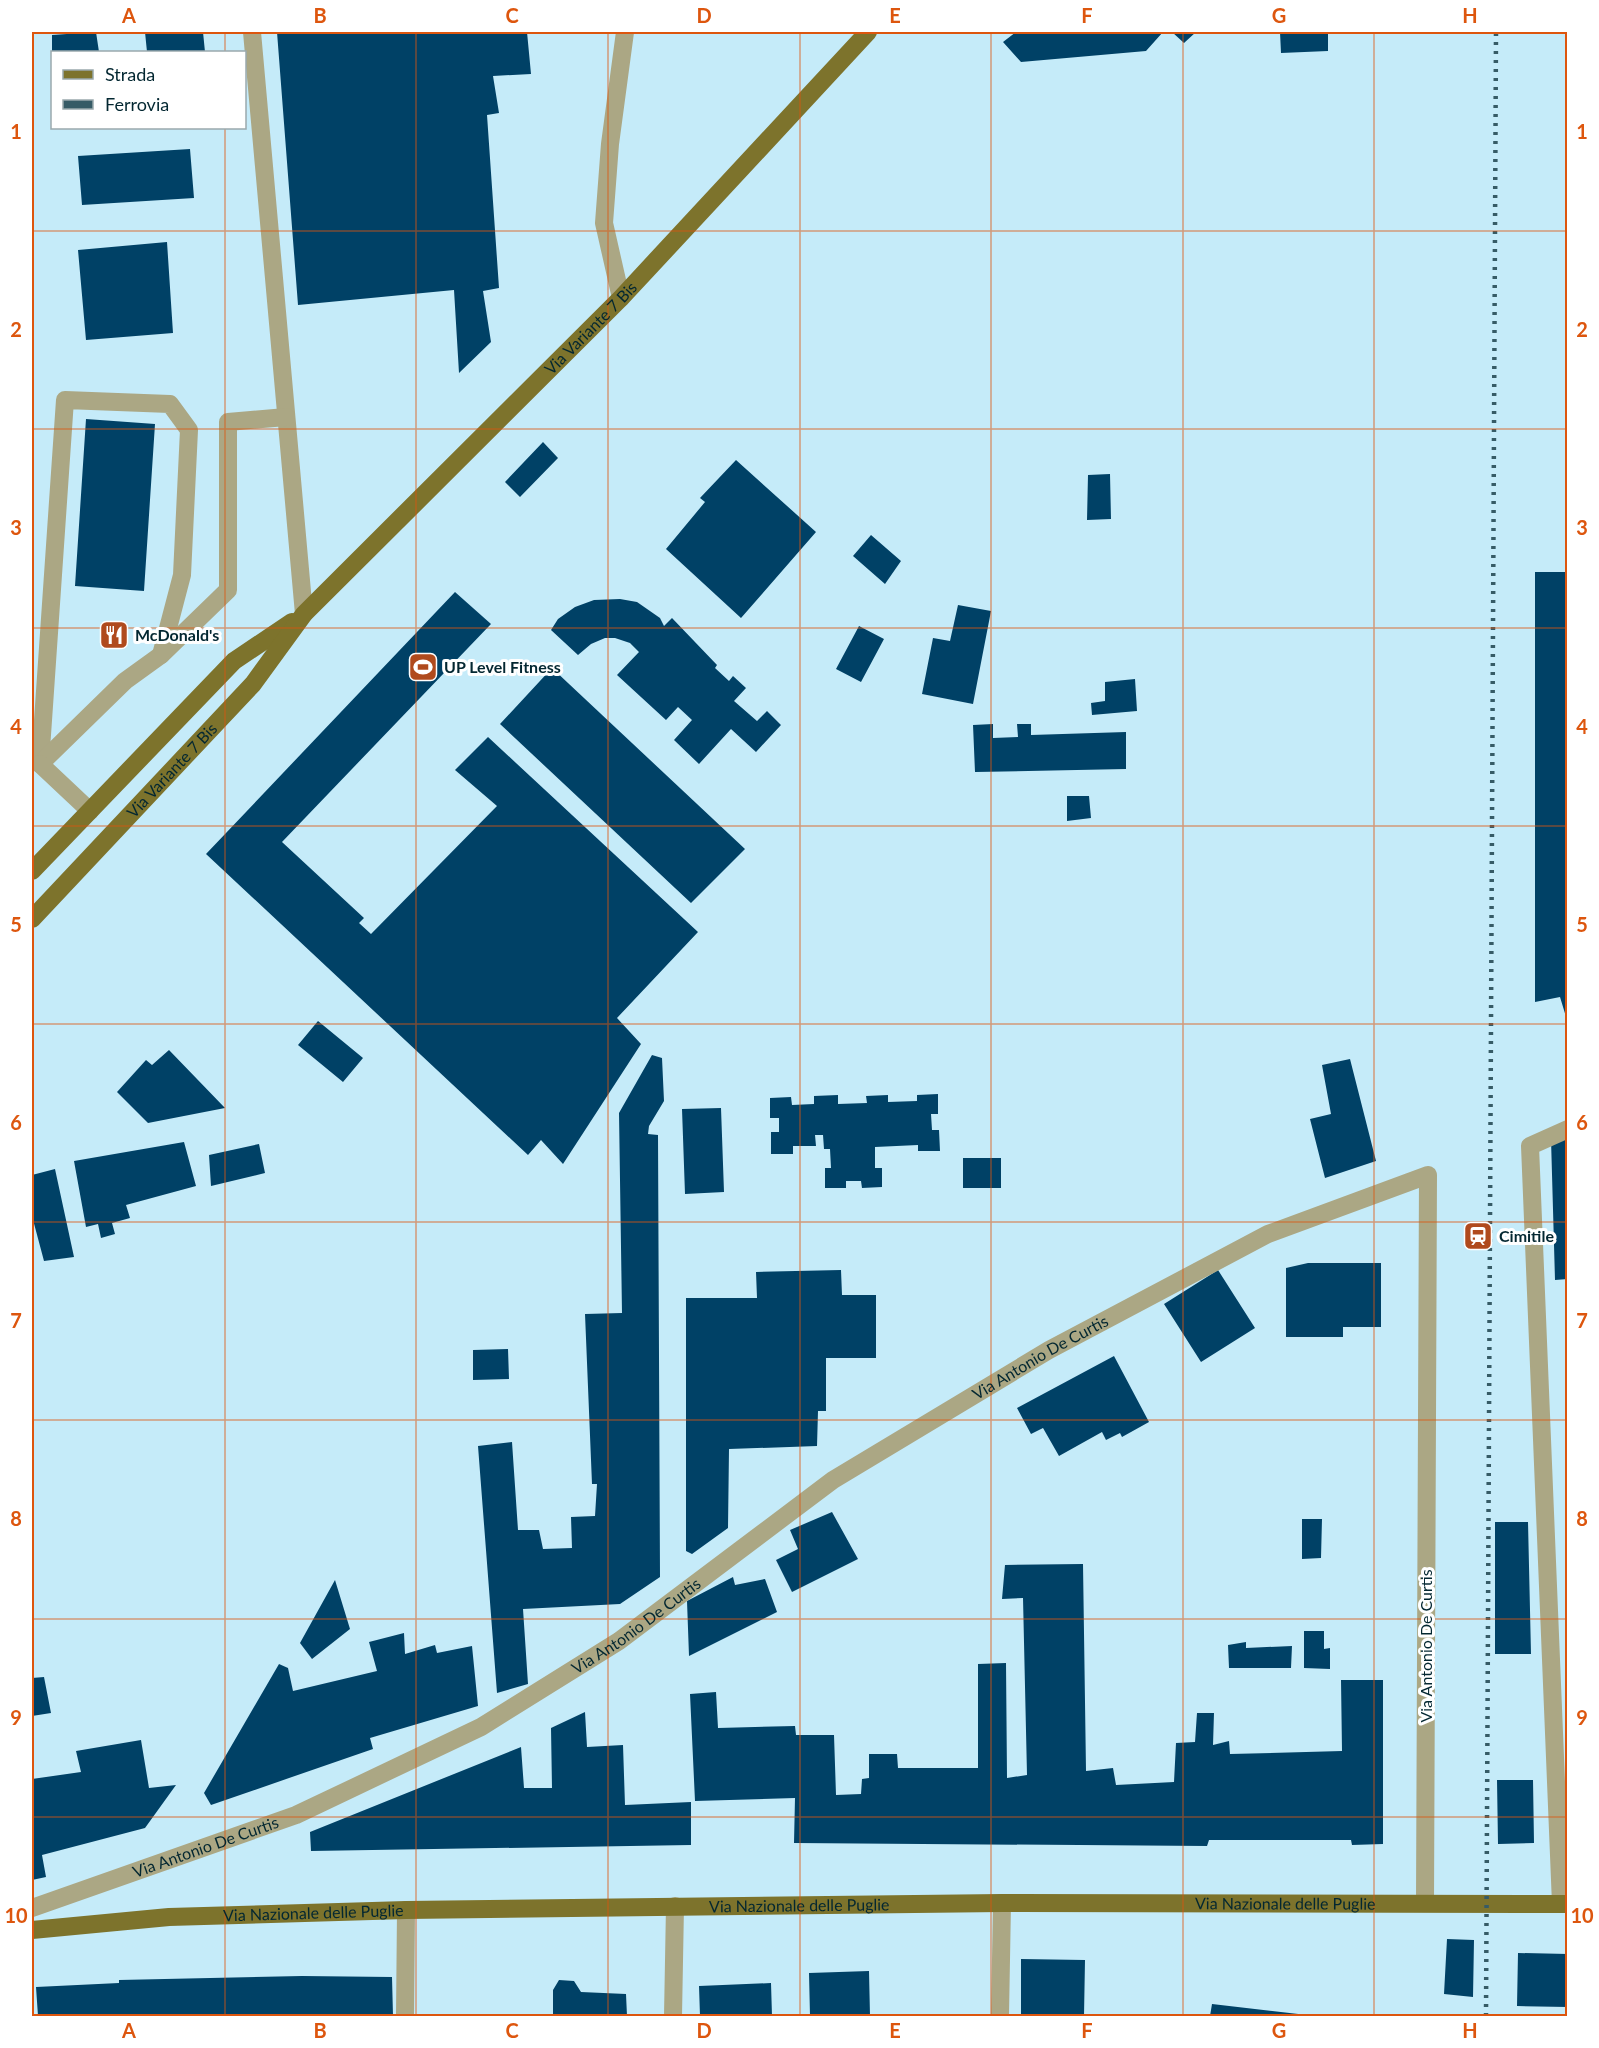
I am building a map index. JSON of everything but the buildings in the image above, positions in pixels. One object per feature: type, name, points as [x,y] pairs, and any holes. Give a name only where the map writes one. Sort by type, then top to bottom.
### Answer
[{"type":"main road","name":"Via Variante 7 Bis","points":[[32,919],[253,684],[304,614],[621,298],[868,32]]},
{"type":"main road","name":"Via Variante 7 Bis","points":[[32,871],[234,661],[304,614]]},
{"type":"main road","name":"Via Nazionale delle Puglie","points":[[32,1930],[169,1917],[406,1910],[1002,1903],[1564,1904]]},
{"type":"street","points":[[252,32],[304,614]]},
{"type":"street","points":[[621,298],[604,223],[610,144],[625,32]]},
{"type":"street","points":[[40,764],[65,400],[170,405],[189,430],[182,575],[160,655]]},
{"type":"street","points":[[40,764],[125,681],[160,655],[228,590],[228,422],[286,417]]},
{"type":"street","points":[[40,764],[90,811]]},
{"type":"street","points":[[1564,1904],[1530,1146],[1568,1129]]},
{"type":"street","name":"Via Antonio De Curtis","points":[[32,1908],[296,1815],[481,1727],[619,1641],[834,1480],[1049,1350],[1268,1234],[1428,1175],[1425,1902]]},
{"type":"street","points":[[1000,2016],[1002,1903]]},
{"type":"street","points":[[673,2016],[675,1906]]},
{"type":"street","points":[[405,2016],[406,1910]]},
{"type":"railway","points":[[1486,2016],[1496,32]]},
{"type":"place","name":"McDonald's","points":[[114,635]]},
{"type":"place","name":"UP Level Fitness","points":[[423,667]]},
{"type":"place","name":"Cimitile","points":[[1478,1236]]}]
